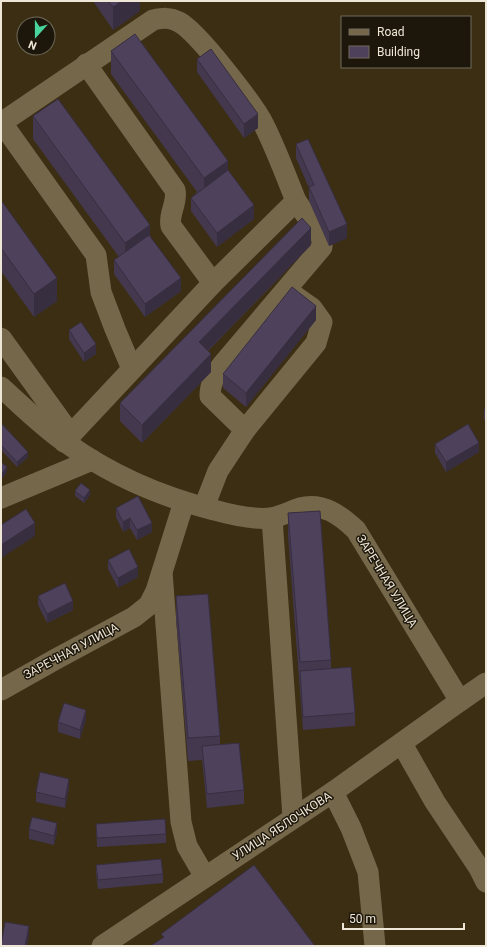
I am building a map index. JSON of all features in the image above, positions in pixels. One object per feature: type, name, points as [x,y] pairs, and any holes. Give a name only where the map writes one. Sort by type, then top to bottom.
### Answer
[{"type":"street","points":[[132,369],[115,329],[102,292],[96,255],[1,123],[153,20],[167,17],[180,22],[193,33],[255,109],[264,125],[296,201],[322,238],[322,247],[214,376],[210,387],[210,396],[245,430]]},
{"type":"street","points":[[86,64],[175,190],[177,198],[170,219],[171,226],[213,283]]},
{"type":"street","points":[[1,338],[67,438],[213,283],[296,201]]},
{"type":"street","points":[[204,507],[218,471],[245,430],[316,343],[322,322],[312,308],[286,290]]},
{"type":"street","name":"ЗАРЕЧНАЯ УЛИЦА","points":[[1,387],[67,438],[92,460],[136,482],[184,502],[254,518],[272,518],[302,508],[323,507],[343,517],[356,530],[460,701]]},
{"type":"street","points":[[1,498],[92,460]]},
{"type":"street","name":"ЗАРЕЧНАЯ УЛИЦА","points":[[1,690],[56,658],[134,617],[149,605],[156,591],[184,502]]},
{"type":"street","points":[[272,518],[293,817]]},
{"type":"street","points":[[162,572],[182,822],[187,846],[205,877]]},
{"type":"street","points":[[460,701],[486,683]]},
{"type":"street","name":"УЛИЦА ЯБЛОЧКОВА","points":[[102,946],[293,817],[333,792],[460,701]]},
{"type":"street","points":[[402,744],[435,802],[479,868],[486,882]]},
{"type":"street","points":[[333,792],[351,828],[368,872],[375,946]]},
{"type":"building","points":[[108,1],[122,1],[113,7]]},
{"type":"building","points":[[135,34],[228,161],[204,178],[111,51]]},
{"type":"building","points":[[211,49],[258,114],[244,124],[197,59]]},
{"type":"building","points":[[58,99],[150,225],[125,243],[33,116]]},
{"type":"building","points":[[308,139],[347,224],[329,232],[309,187],[314,185],[296,144]]},
{"type":"building","points":[[228,170],[254,205],[217,233],[191,198]]},
{"type":"building","points":[[1,200],[57,278],[34,294],[1,248]]},
{"type":"building","points":[[302,218],[311,228],[199,342],[211,354],[142,425],[120,403]]},
{"type":"building","points":[[149,235],[181,278],[145,304],[114,260]]},
{"type":"building","points":[[292,287],[316,306],[246,393],[223,374]]},
{"type":"building","points":[[81,322],[96,344],[84,353],[69,330]]},
{"type":"building","points":[[1,423],[28,452],[17,462],[1,445]]},
{"type":"building","points":[[468,424],[479,443],[446,462],[435,444]]},
{"type":"building","points":[[1,462],[7,467],[1,475]]},
{"type":"building","points":[[81,483],[90,490],[84,498],[75,491]]},
{"type":"building","points":[[138,496],[152,523],[137,530],[130,518],[123,522],[116,508]]},
{"type":"building","points":[[26,509],[35,523],[1,545],[1,525]]},
{"type":"building","points":[[320,511],[331,660],[300,662],[288,513]]},
{"type":"building","points":[[129,549],[138,567],[118,578],[108,560]]},
{"type":"building","points":[[65,583],[73,601],[47,614],[38,596]]},
{"type":"building","points":[[208,594],[220,736],[188,738],[176,596]]},
{"type":"building","points":[[351,667],[355,713],[303,717],[300,671]]},
{"type":"building","points":[[64,703],[86,710],[80,730],[58,722]]},
{"type":"building","points":[[239,743],[244,790],[207,794],[202,746]]},
{"type":"building","points":[[40,772],[69,779],[65,799],[36,792]]},
{"type":"building","points":[[32,817],[57,823],[54,836],[29,829]]},
{"type":"building","points":[[165,819],[166,834],[97,838],[96,824]]},
{"type":"building","points":[[161,859],[163,874],[98,880],[96,865]]},
{"type":"building","points":[[254,865],[315,946],[152,946],[164,937],[161,934]]},
{"type":"building","points":[[5,922],[29,926],[25,946],[1,946]]}]
